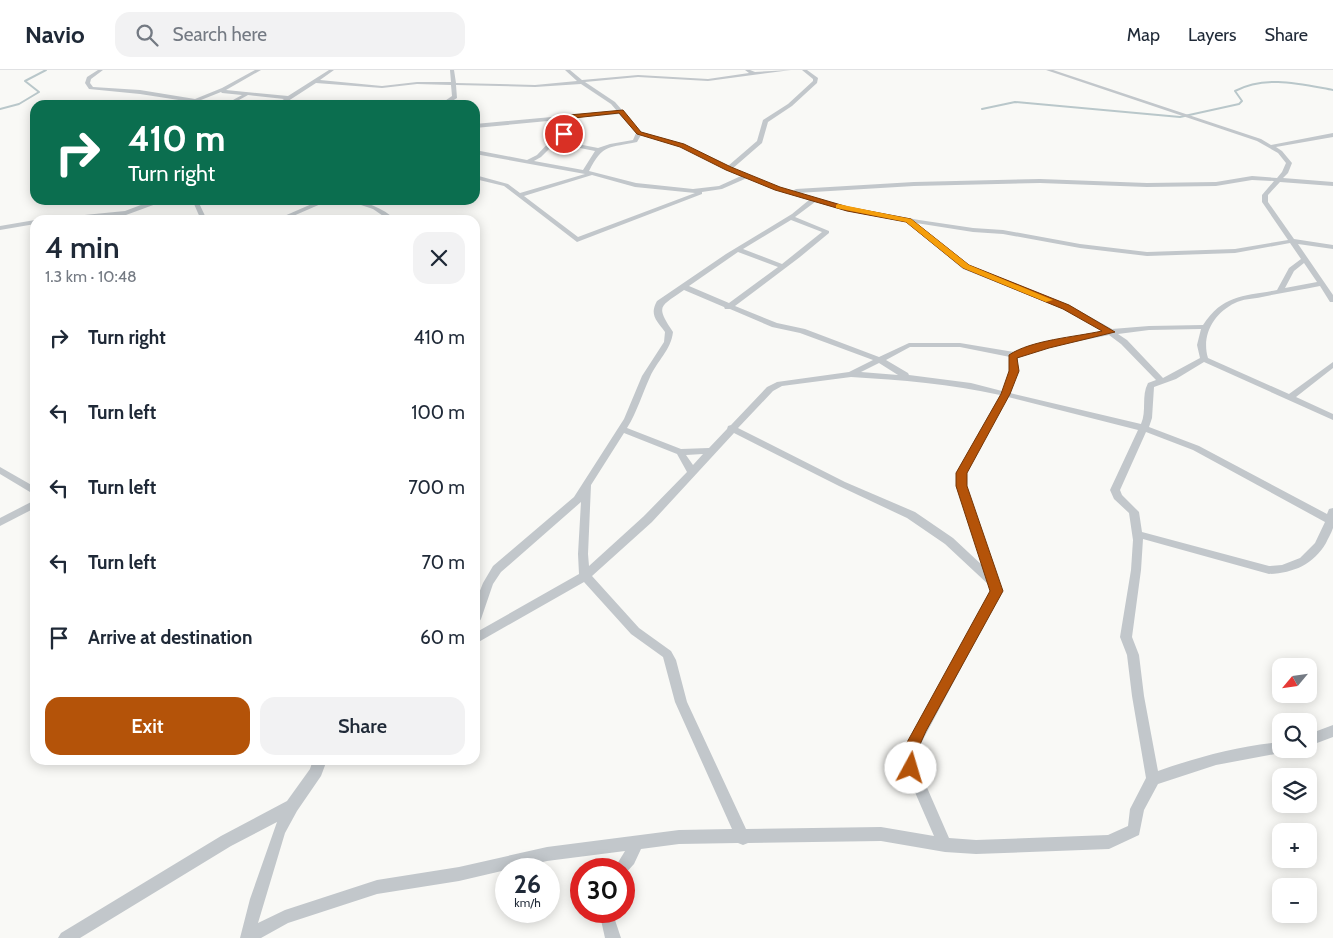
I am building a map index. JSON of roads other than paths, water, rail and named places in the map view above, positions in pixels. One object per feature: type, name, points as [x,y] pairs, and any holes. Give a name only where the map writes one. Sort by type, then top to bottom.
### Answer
[{"type":"street","points":[[101,70],[89,78],[87,83],[91,88],[140,92],[188,100]]},
{"type":"street","points":[[197,100],[221,91],[259,70]]},
{"type":"street","points":[[286,100],[332,70]]},
{"type":"street","points":[[450,100],[455,97],[452,89],[454,75],[452,70]]},
{"type":"street","points":[[567,70],[609,99],[639,133],[682,145],[747,176],[813,200],[908,220],[973,230],[1003,232],[1080,246],[1147,254],[1235,251],[1291,241],[1333,247]]},
{"type":"street","points":[[747,70],[754,74]]},
{"type":"street","points":[[315,81],[382,87],[417,83],[535,86],[638,76],[708,80],[790,70]]},
{"type":"street","points":[[728,168],[760,142],[765,121],[790,105],[815,82],[816,79],[804,70]]},
{"type":"street","points":[[1048,70],[1272,146],[1289,163],[1286,173],[1277,180],[1264,198],[1271,213],[1333,300]]},
{"type":"street","points":[[221,91],[289,98]]},
{"type":"street","points":[[236,100],[248,94]]},
{"type":"street","points":[[480,125],[620,112]]},
{"type":"street","points":[[529,161],[539,156],[554,141],[575,128],[571,116]]},
{"type":"street","points":[[585,172],[594,152],[635,141],[639,133]]},
{"type":"street","points":[[1272,146],[1333,136]]},
{"type":"street","points":[[554,141],[598,150]]},
{"type":"street","points":[[480,153],[594,173],[635,185],[705,191]]},
{"type":"street","points":[[519,194],[594,173]]},
{"type":"street","points":[[480,178],[506,185],[577,240],[705,191],[720,188],[747,176]]},
{"type":"street","points":[[787,192],[914,184],[1040,181],[1147,185],[1216,184],[1252,178],[1333,184]]},
{"type":"street","points":[[480,605],[488,583],[497,569],[568,510],[587,485],[622,429],[646,376],[668,342],[669,332],[658,316],[657,309],[660,303],[813,200]]},
{"type":"street","points":[[105,215],[126,213],[147,205]]},
{"type":"street","points":[[290,215],[315,205]]},
{"type":"street","points":[[364,205],[384,215]]},
{"type":"street","points":[[728,307],[783,267],[826,232],[790,217]]},
{"type":"street","points":[[908,220],[966,267],[1066,307],[1110,332],[1162,381]]},
{"type":"street","points":[[0,228],[30,223]]},
{"type":"street","points":[[738,249],[783,267]]},
{"type":"street","points":[[1280,291],[1287,272],[1304,260]]},
{"type":"street","points":[[1320,284],[1234,300],[1226,305],[1205,327],[1200,344],[1204,358],[1333,418]]},
{"type":"street","points":[[684,287],[728,307],[878,359],[910,378]]},
{"type":"street","points":[[851,374],[878,359],[915,344],[960,345],[1014,355],[1048,345],[1110,332],[1149,328],[1205,327]]},
{"type":"street","points":[[945,844],[911,768],[910,750],[996,591],[961,486],[961,473],[1006,394],[1014,371],[1014,355]]},
{"type":"street","points":[[248,937],[285,918],[377,887],[459,874],[547,854],[636,842],[679,837],[743,838],[881,834],[976,847],[1109,842],[1134,830],[1138,809],[1153,779],[1132,655],[1126,637],[1136,570],[1137,534],[1134,512],[1118,497],[1115,490],[1148,418],[1149,389],[1151,385],[1174,377],[1204,358]]},
{"type":"street","points":[[1290,398],[1333,364]]},
{"type":"street","points":[[480,636],[586,576],[632,535],[731,428],[770,389],[780,384],[851,374],[910,378],[971,386],[1006,394],[1143,428],[1196,448],[1332,518],[1328,530],[1315,554],[1282,570],[1269,570],[1137,534]]},
{"type":"street","points":[[731,428],[842,484],[911,515],[949,541],[995,584]]},
{"type":"street","points":[[622,429],[680,452],[710,451]]},
{"type":"street","points":[[680,452],[692,472]]},
{"type":"street","points":[[0,470],[30,489]]},
{"type":"street","points":[[587,485],[583,554],[586,576],[636,631],[667,654],[680,702],[743,838]]},
{"type":"street","points":[[0,522],[30,507]]},
{"type":"street","points":[[1317,737],[1333,731]]},
{"type":"street","points":[[1153,779],[1208,759],[1248,750],[1272,749]]},
{"type":"street","points":[[248,937],[257,899],[279,831],[292,806],[316,772],[318,765]]},
{"type":"street","points":[[66,938],[226,841],[292,806]]},
{"type":"street","points":[[629,858],[636,842]]},
{"type":"street","points":[[609,923],[614,938]]},
{"type":"waterway","points":[[0,109],[19,104],[39,92],[25,81],[46,70]]},
{"type":"waterway","points":[[982,109],[1015,102],[1180,117],[1239,104],[1242,101],[1235,91],[1259,83],[1283,82],[1333,90]]}]
